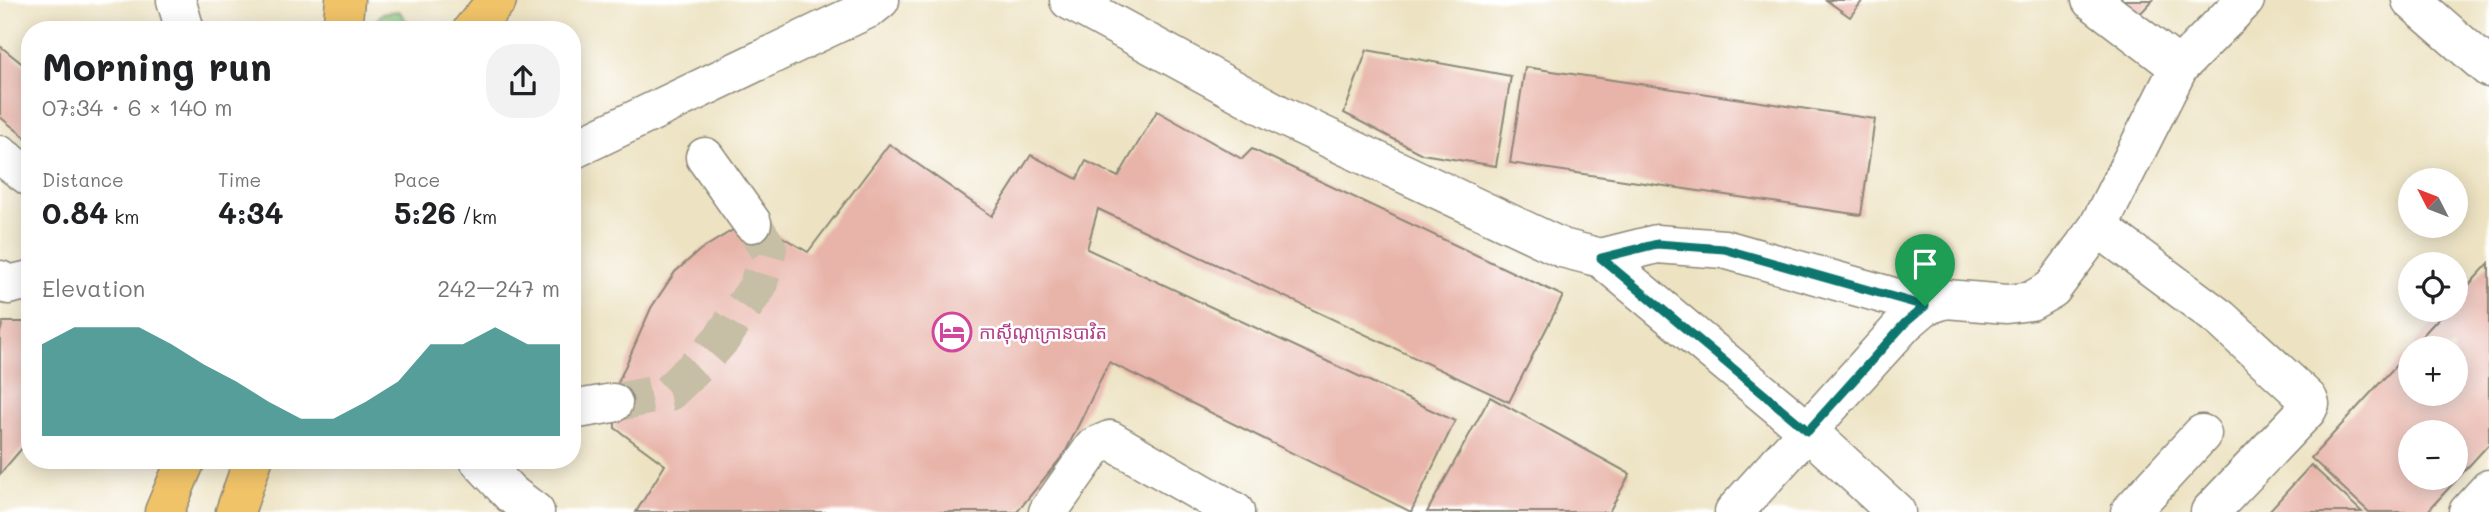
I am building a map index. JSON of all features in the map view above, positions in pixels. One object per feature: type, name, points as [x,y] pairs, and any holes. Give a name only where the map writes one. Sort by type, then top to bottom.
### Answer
[{"type":"highway","points":[[343,21],[345,0]]},
{"type":"highway","points":[[480,21],[497,0]]},
{"type":"highway","points":[[164,512],[182,469]]},
{"type":"highway","points":[[235,512],[250,469]]},
{"type":"lane","points":[[177,0],[183,21]]},
{"type":"lane","points":[[581,145],[870,8],[880,0]]},
{"type":"lane","points":[[1069,0],[1286,118],[1562,248],[1601,258],[1808,431],[1896,512]]},
{"type":"lane","points":[[2091,0],[2179,67]]},
{"type":"lane","points":[[1734,512],[1905,323],[1925,306],[1946,299],[2007,304],[2031,301],[2052,289],[2098,227],[2179,67],[2245,0]]},
{"type":"lane","points":[[2412,0],[2489,68]]},
{"type":"lane","points":[[0,155],[21,170]]},
{"type":"lane","points":[[705,157],[752,223]]},
{"type":"lane","points":[[2098,227],[2221,319],[2308,399],[2310,404],[2210,512]]},
{"type":"lane","points":[[1601,258],[1657,244],[1724,249],[1925,306]]},
{"type":"lane","points":[[0,280],[8,285],[21,282]]},
{"type":"lane","points":[[581,408],[613,403]]},
{"type":"lane","points":[[2130,512],[2202,435]]},
{"type":"lane","points":[[1048,512],[1094,447],[1111,440],[1235,512]]},
{"type":"lane","points":[[487,469],[511,495],[535,512]]},
{"type":"lane","points":[[2468,512],[2489,489]]},
{"type":"green space","points":[[399,11],[406,21],[376,21],[383,13]]},
{"type":"building","points":[[1826,0],[1863,0],[1850,17]]},
{"type":"building","points":[[2117,0],[2153,0],[2136,18]]},
{"type":"building","points":[[0,46],[21,63],[21,134],[0,117]]},
{"type":"building","points":[[1367,50],[1511,76],[1496,166],[1422,154],[1344,113]]},
{"type":"building","points":[[1525,67],[1875,119],[1861,215],[1510,163]]},
{"type":"building","name":"កាស៊ីណូក្រោនបាវិត","points":[[1157,111],[1242,159],[1252,149],[1563,296],[1509,402],[1098,209],[1087,249],[1455,421],[1411,512],[1109,362],[1065,453],[1017,512],[636,512],[665,465],[615,428],[614,392],[651,308],[675,272],[700,250],[738,227],[757,222],[808,252],[889,144],[992,216],[1031,155],[1077,179],[1086,161],[1118,177]]},
{"type":"building","points":[[2489,263],[2489,444],[2468,467],[2468,420],[2398,420],[2398,490],[2447,490],[2427,512],[2369,512],[2311,458],[2398,363],[2398,406],[2468,406],[2468,336],[2422,336],[2435,322],[2468,322],[2468,286]]},
{"type":"building","points":[[3,322],[21,322],[21,450],[0,474],[0,333]]},
{"type":"building","points":[[1490,397],[1630,474],[1609,512],[1427,512]]},
{"type":"building","points":[[2311,465],[2362,512],[2268,512]]},
{"type":"tunnel","points":[[613,403],[669,392],[722,338],[758,286],[768,249],[752,223]]},
{"type":"place","name":"កាស៊ីណូក្រោនបាវិត","points":[[952,332]]},
{"type":"route","points":[[1657,244],[1724,249],[1925,306],[1905,323],[1808,431],[1601,258],[1657,244]]}]
